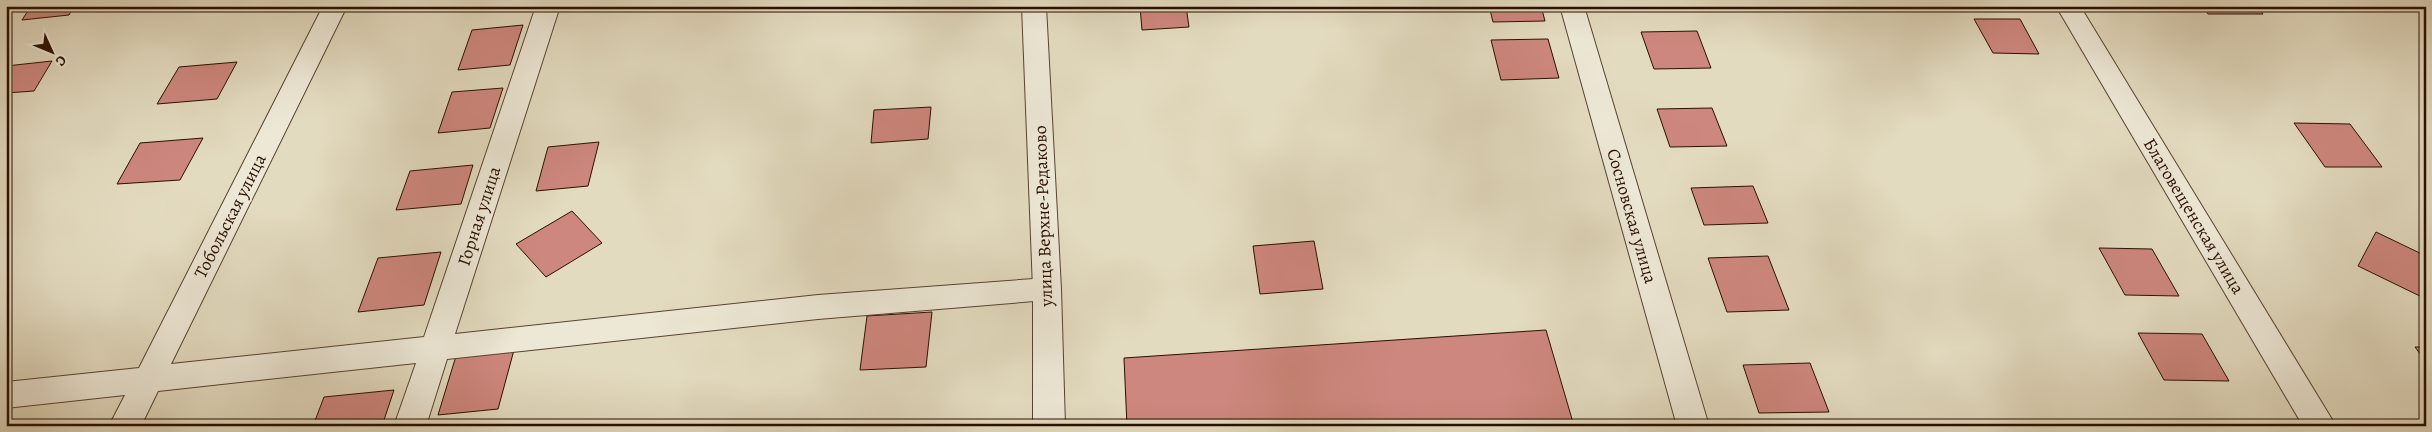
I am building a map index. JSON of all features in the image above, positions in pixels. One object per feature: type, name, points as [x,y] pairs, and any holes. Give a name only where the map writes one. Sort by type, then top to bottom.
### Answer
[{"type":"street","name":"Тобольская улица","points":[[125,426],[335,6]]},
{"type":"street","name":"Горная улица","points":[[410,426],[548,6]]},
{"type":"street","name":"улица Верхне-Редаково","points":[[1034,6],[1047,289],[1049,426]]},
{"type":"street","name":"Сосновская улица","points":[[1572,6],[1693,426]]},
{"type":"street","name":"Благовещенская улица","points":[[2068,6],[2320,426]]},
{"type":"street","points":[[6,395],[818,306],[1047,289]]},
{"type":"building","points":[[31,6],[74,6],[69,15],[22,20]]},
{"type":"building","points":[[1140,6],[1186,6],[1189,27],[1142,30]]},
{"type":"building","points":[[1489,6],[1541,6],[1545,21],[1493,22]]},
{"type":"building","points":[[2203,6],[2257,6],[2263,14],[2208,14]]},
{"type":"building","points":[[1974,19],[2020,19],[2039,54],[1993,53]]},
{"type":"building","points":[[523,25],[510,65],[458,70],[472,30]]},
{"type":"building","points":[[1697,31],[1711,68],[1654,69],[1641,32]]},
{"type":"building","points":[[1548,39],[1559,78],[1501,80],[1491,40]]},
{"type":"building","points":[[52,61],[34,91],[6,93],[6,66]]},
{"type":"building","points":[[237,62],[217,99],[157,104],[179,67]]},
{"type":"building","points":[[503,88],[490,128],[438,133],[452,92]]},
{"type":"building","points":[[931,107],[928,139],[871,143],[874,110]]},
{"type":"building","points":[[1712,108],[1727,146],[1670,147],[1657,109]]},
{"type":"building","points":[[2294,123],[2350,124],[2382,167],[2325,167]]},
{"type":"building","points":[[203,138],[180,180],[117,184],[140,143]]},
{"type":"building","points":[[599,142],[588,186],[536,191],[548,147]]},
{"type":"building","points":[[473,165],[461,204],[396,210],[410,171]]},
{"type":"building","points":[[1753,186],[1768,223],[1704,225],[1691,188]]},
{"type":"building","points":[[572,211],[602,243],[546,277],[516,244]]},
{"type":"building","points":[[2376,232],[2426,256],[2426,299],[2358,266]]},
{"type":"building","points":[[1314,241],[1323,289],[1260,294],[1253,246]]},
{"type":"building","points":[[2099,248],[2152,249],[2179,296],[2125,295]]},
{"type":"building","points":[[441,252],[424,305],[358,312],[378,258]]},
{"type":"building","points":[[1768,256],[1789,310],[1727,312],[1708,258]]},
{"type":"building","points":[[932,312],[926,367],[860,370],[867,316]]},
{"type":"building","points":[[1546,330],[1574,426],[1127,426],[1124,358]]},
{"type":"building","points":[[2138,333],[2202,334],[2229,381],[2164,380]]},
{"type":"building","points":[[2415,347],[2426,347],[2426,362]]},
{"type":"building","points":[[514,350],[498,409],[438,415],[456,356]]},
{"type":"building","points":[[1810,363],[1829,412],[1759,413],[1743,365]]},
{"type":"building","points":[[394,390],[382,426],[313,426],[324,397]]}]
